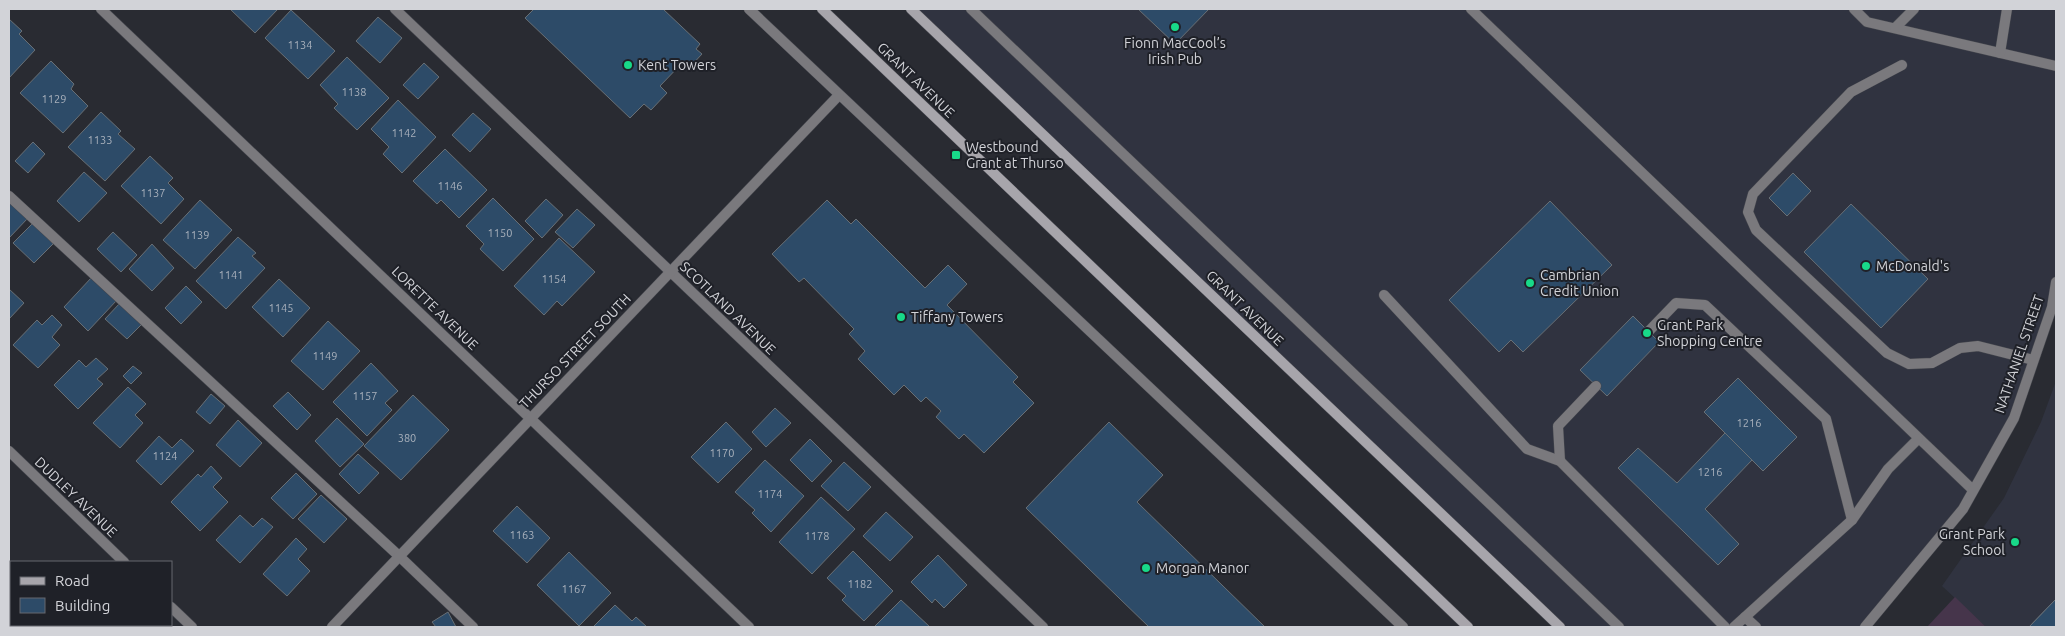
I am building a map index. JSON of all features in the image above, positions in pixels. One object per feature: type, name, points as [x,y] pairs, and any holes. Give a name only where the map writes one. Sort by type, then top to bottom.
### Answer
[{"type":"main road","name":"GRANT AVENUE","points":[[822,9],[1468,627]]},
{"type":"main road","name":"GRANT AVENUE","points":[[911,9],[1560,627]]},
{"type":"street","name":"LORETTE AVENUE","points":[[102,9],[749,627]]},
{"type":"street","name":"SCOTLAND AVENUE","points":[[394,9],[1042,627]]},
{"type":"street","points":[[749,9],[1402,627]]},
{"type":"street","points":[[971,9],[1619,627]]},
{"type":"street","points":[[1471,9],[1973,490]]},
{"type":"street","points":[[1854,9],[1867,22],[2056,66]]},
{"type":"street","points":[[1895,28],[1914,9]]},
{"type":"street","points":[[2000,53],[2007,9]]},
{"type":"street","points":[[1902,65],[1851,92],[1753,194],[1748,212],[1756,230],[1887,353],[1894,357],[1910,364],[1932,363],[1960,348],[1978,346],[2033,360]]},
{"type":"street","name":"THURSO STREET SOUTH","points":[[332,627],[839,95]]},
{"type":"street","points":[[9,196],[399,556],[472,627]]},
{"type":"street","name":"NATHANIEL STREET","points":[[1865,627],[1963,509],[2014,418],[2052,307],[2056,282]]},
{"type":"street","points":[[1384,295],[1527,449],[1560,461],[1725,627]]},
{"type":"street","points":[[1648,332],[1676,303],[1705,305],[1826,419],[1852,520]]},
{"type":"street","points":[[1560,461],[1558,426],[1596,386]]},
{"type":"street","points":[[1734,627],[1852,520],[1888,469],[1918,439]]},
{"type":"street","name":"DUDLEY AVENUE","points":[[9,451],[123,561]]},
{"type":"street","points":[[172,608],[192,627]]},
{"type":"street","points":[[1745,617],[1756,627]]},
{"type":"shaded area","name":"Grant Park Shopping Centre","points":[[911,9],[2056,9],[2056,282],[2014,418],[1963,509],[1865,627],[1560,627]]},
{"type":"shaded area","name":"Grant Park School","points":[[2056,381],[2056,627],[1986,627],[1942,586],[2004,498],[2041,422]]},
{"type":"shaded area","points":[[1955,597],[1986,627],[1927,627]]},
{"type":"building","points":[[230,9],[278,9],[255,33]]},
{"type":"building","name":"Kent Towers","points":[[534,9],[663,9],[700,44],[696,49],[702,54],[689,68],[683,62],[660,86],[667,93],[651,110],[644,104],[630,118],[525,18]]},
{"type":"building","name":"Fionn MacCool’s Irish Pub","points":[[1138,9],[1209,9],[1175,44]]},
{"type":"building","points":[[291,10],[335,51],[308,79],[265,38]]},
{"type":"building","points":[[378,17],[402,38],[380,63],[356,41]]},
{"type":"building","points":[[9,19],[22,31],[19,34],[35,50],[9,78]]},
{"type":"building","points":[[347,57],[389,98],[357,130],[334,108],[338,104],[320,85]]},
{"type":"building","points":[[51,61],[74,84],[71,89],[88,106],[63,133],[20,93]]},
{"type":"building","points":[[424,63],[439,77],[418,99],[403,85]]},
{"type":"building","points":[[398,100],[436,137],[402,173],[383,154],[389,147],[371,129]]},
{"type":"building","points":[[101,112],[121,131],[118,134],[135,149],[105,181],[68,147]]},
{"type":"building","points":[[473,113],[491,129],[470,152],[452,135]]},
{"type":"building","points":[[33,142],[45,154],[28,173],[15,161]]},
{"type":"building","points":[[445,149],[487,190],[459,218],[441,200],[437,204],[413,181]]},
{"type":"building","points":[[150,156],[173,178],[168,183],[184,199],[161,224],[121,186]]},
{"type":"building","points":[[84,172],[107,193],[79,222],[57,201]]},
{"type":"building","points":[[1793,173],[1811,191],[1787,216],[1769,198]]},
{"type":"building","points":[[493,198],[534,239],[503,271],[480,249],[484,244],[466,226]]},
{"type":"building","points":[[9,199],[28,218],[9,238]]},
{"type":"building","points":[[546,199],[563,215],[542,238],[525,221]]},
{"type":"building","points":[[200,200],[232,230],[195,269],[163,240]]},
{"type":"building","name":"Tiffany Towers","points":[[827,200],[851,224],[856,219],[925,288],[948,265],[967,284],[947,305],[1018,377],[1013,382],[1034,403],[984,453],[964,434],[959,439],[936,417],[941,411],[926,397],[921,402],[904,385],[894,395],[858,359],[865,351],[849,334],[854,329],[804,278],[799,282],[772,254]]},
{"type":"building","name":"Cambrian Credit Union","points":[[1550,201],[1612,265],[1523,352],[1511,340],[1499,352],[1449,300]]},
{"type":"building","name":"McDonald's","points":[[1851,204],[1928,279],[1881,328],[1804,252]]},
{"type":"building","points":[[577,209],[595,225],[573,248],[555,232]]},
{"type":"building","points":[[33,223],[53,244],[34,263],[13,243]]},
{"type":"building","points":[[113,232],[137,255],[121,272],[97,249]]},
{"type":"building","points":[[238,237],[256,253],[252,256],[265,268],[226,309],[196,281]]},
{"type":"building","points":[[559,238],[595,272],[562,306],[557,301],[544,315],[514,286]]},
{"type":"building","points":[[152,244],[174,268],[152,291],[129,269]]},
{"type":"building","points":[[92,277],[117,300],[88,331],[64,307]]},
{"type":"building","points":[[279,279],[310,308],[283,337],[252,307]]},
{"type":"building","points":[[186,286],[202,302],[181,324],[165,308]]},
{"type":"building","points":[[9,289],[24,303],[9,319]]},
{"type":"building","points":[[120,303],[142,324],[127,339],[105,319]]},
{"type":"building","points":[[52,315],[62,325],[52,337],[60,345],[38,368],[13,345],[37,320],[42,325]]},
{"type":"building","points":[[1633,316],[1659,342],[1607,396],[1580,370]]},
{"type":"building","points":[[328,321],[360,351],[323,390],[291,361]]},
{"type":"building","points":[[96,358],[108,369],[97,379],[103,384],[78,409],[54,385],[79,360],[86,367]]},
{"type":"building","points":[[371,363],[398,391],[385,403],[392,410],[367,436],[333,402]]},
{"type":"building","points":[[133,366],[142,373],[131,384],[123,376]]},
{"type":"building","points":[[1738,378],[1797,437],[1763,471],[1704,412]]},
{"type":"building","points":[[128,387],[146,404],[135,415],[143,423],[120,448],[93,423]]},
{"type":"building","points":[[288,392],[311,415],[297,430],[273,406]]},
{"type":"building","points":[[211,394],[225,406],[210,424],[196,412]]},
{"type":"building","points":[[413,395],[449,430],[401,480],[364,446]]},
{"type":"building","points":[[775,408],[791,423],[766,447],[752,432]]},
{"type":"building","points":[[337,418],[364,444],[340,467],[315,441]]},
{"type":"building","points":[[238,420],[262,443],[240,467],[216,445]]},
{"type":"building","points":[[726,422],[752,449],[718,483],[691,457]]},
{"type":"building","name":"Morgan Manor","points":[[1109,422],[1163,475],[1137,502],[1265,627],[1149,627],[1026,508]]},
{"type":"building","points":[[1725,433],[1752,460],[1705,509],[1739,544],[1718,565],[1618,468],[1638,448],[1677,483]]},
{"type":"building","points":[[159,436],[172,448],[181,439],[194,451],[161,485],[136,461]]},
{"type":"building","points":[[810,439],[832,461],[812,482],[790,460]]},
{"type":"building","points":[[358,454],[379,473],[359,494],[339,474]]},
{"type":"building","points":[[765,460],[804,496],[771,532],[752,513],[755,510],[735,492]]},
{"type":"building","points":[[844,462],[871,487],[848,511],[821,486]]},
{"type":"building","points":[[211,466],[222,478],[213,487],[228,502],[200,531],[171,502],[198,474],[201,477]]},
{"type":"building","points":[[296,473],[317,494],[293,519],[271,498]]},
{"type":"building","points":[[321,495],[347,519],[324,543],[298,519]]},
{"type":"building","points":[[821,497],[855,529],[812,574],[779,542]]},
{"type":"building","points":[[517,506],[550,538],[527,563],[493,531]]},
{"type":"building","points":[[886,512],[913,537],[890,561],[863,536]]},
{"type":"building","points":[[240,515],[253,527],[262,518],[273,527],[240,563],[216,540]]},
{"type":"building","points":[[296,538],[307,549],[298,559],[310,571],[287,596],[263,574]]},
{"type":"building","points":[[853,551],[893,591],[864,621],[842,600],[846,596],[827,578]]},
{"type":"building","points":[[569,552],[611,593],[579,626],[537,585]]},
{"type":"building","points":[[938,555],[967,585],[944,608],[935,599],[932,603],[911,582]]},
{"type":"building","points":[[10,588],[10,608],[9,606]]},
{"type":"building","points":[[2056,599],[2056,627],[2029,627]]},
{"type":"building","points":[[2056,599],[2056,627],[2029,627]]},
{"type":"building","points":[[901,600],[930,627],[874,627]]},
{"type":"building","points":[[615,605],[632,621],[636,617],[647,627],[593,627]]},
{"type":"building","points":[[448,612],[456,627],[436,627],[432,622]]},
{"type":"building","points":[[80,626],[81,627],[52,627]]},
{"type":"place","name":"Fionn MacCool’s Irish Pub","points":[[1175,27]]},
{"type":"place","name":"Kent Towers","points":[[628,65]]},
{"type":"place","name":"Westbound Grant at Thurso","points":[[956,155]]},
{"type":"place","name":"McDonald's","points":[[1866,266]]},
{"type":"place","name":"Cambrian Credit Union","points":[[1530,283]]},
{"type":"place","name":"Tiffany Towers","points":[[901,317]]},
{"type":"place","name":"Grant Park Shopping Centre","points":[[1647,333]]},
{"type":"place","name":"Grant Park School","points":[[2015,542]]},
{"type":"place","name":"Morgan Manor","points":[[1146,568]]}]
